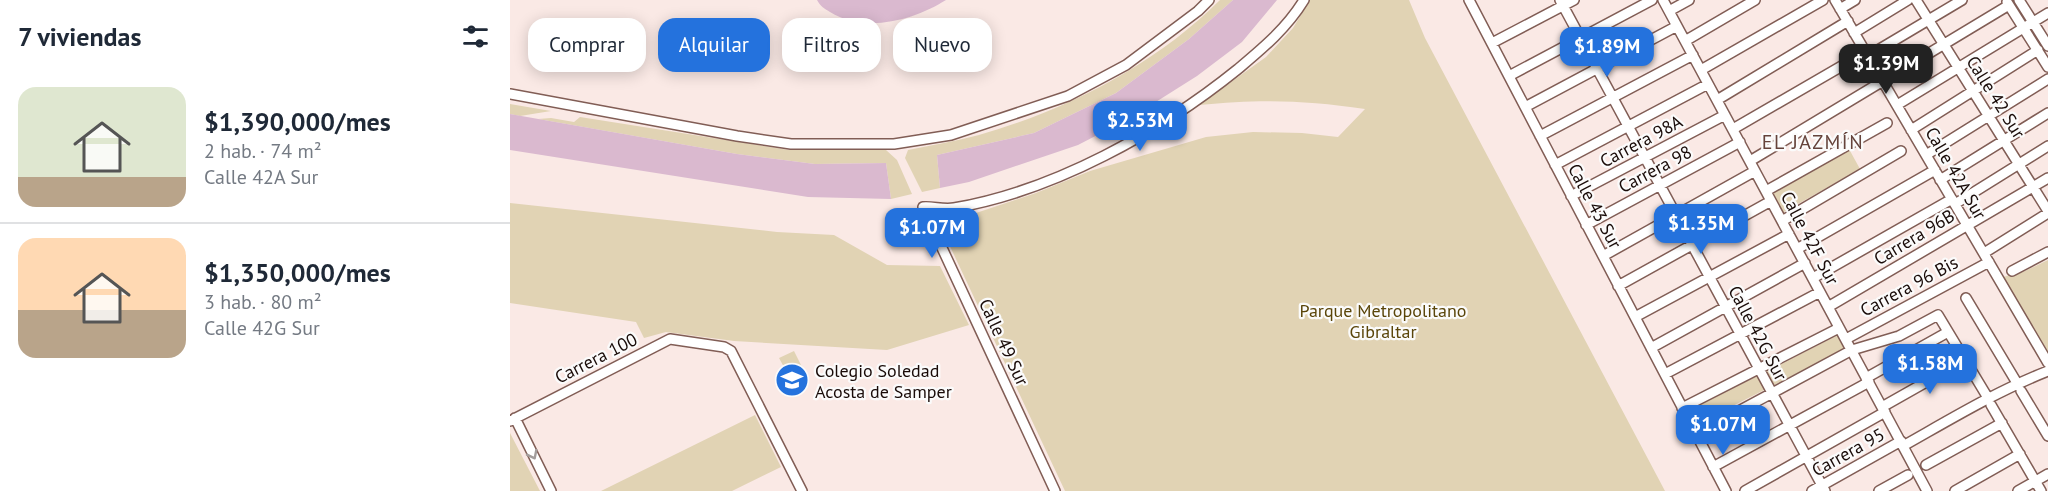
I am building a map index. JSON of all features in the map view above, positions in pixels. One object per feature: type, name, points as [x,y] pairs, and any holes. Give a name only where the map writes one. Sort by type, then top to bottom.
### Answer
[{"type":"street","points":[[510,94],[726,135],[791,144],[894,144],[951,135],[1068,96],[1126,65],[1198,11],[1209,0]]},
{"type":"street","name":"Calle 49 Sur","points":[[1055,491],[922,207],[956,208],[1014,192],[1070,172],[1129,143],[1204,96],[1279,32],[1304,0]]},
{"type":"street","name":"Calle 43 Sur","points":[[1469,0],[1726,491]]},
{"type":"street","points":[[1492,44],[1561,3],[1574,0]]},
{"type":"street","points":[[1509,76],[1652,0]]},
{"type":"street","name":"Calle 42F Sur","points":[[1663,0],[1927,491]]},
{"type":"street","points":[[1669,11],[1689,0]]},
{"type":"street","points":[[1685,41],[1755,0]]},
{"type":"street","points":[[1701,70],[1823,0]]},
{"type":"street","name":"Calle 42A Sur","points":[[1835,0],[2048,363]]},
{"type":"street","points":[[1840,9],[1855,0]]},
{"type":"street","points":[[1854,33],[1908,0]]},
{"type":"street","name":"Calle 42 Sur","points":[[1916,0],[2048,212]]},
{"type":"street","points":[[1733,129],[1962,0]]},
{"type":"street","points":[[2019,0],[2048,46]]},
{"type":"street","name":"Calle 42G Sur","points":[[1561,3],[1824,488]]},
{"type":"street","points":[[1750,161],[2008,3],[2048,67]]},
{"type":"street","points":[[1897,105],[2048,13]]},
{"type":"street","points":[[1717,100],[1848,21]]},
{"type":"street","points":[[1525,107],[1677,26]]},
{"type":"street","points":[[1911,130],[2038,50]]},
{"type":"street","points":[[1540,136],[1693,55]]},
{"type":"street","points":[[1926,155],[2048,79]]},
{"type":"street","points":[[1555,165],[1708,84]]},
{"type":"street","points":[[1941,180],[2048,113]]},
{"type":"street","name":"Carrera 98A","points":[[1571,196],[1725,115]]},
{"type":"street","points":[[1766,191],[1887,123]]},
{"type":"street","name":"Carrera 98","points":[[1586,225],[1740,142]]},
{"type":"street","points":[[1813,278],[2048,146]]},
{"type":"street","points":[[1782,221],[1901,151]]},
{"type":"street","points":[[1797,249],[1935,170]]},
{"type":"street","points":[[1603,256],[1755,171]]},
{"type":"street","name":"Carrera 96B","points":[[1828,307],[2048,178]]},
{"type":"street","points":[[1618,286],[1771,201]]},
{"type":"street","points":[[1984,253],[2048,212]]},
{"type":"street","points":[[1635,317],[1789,234]]},
{"type":"street","points":[[2012,271],[2048,252]]},
{"type":"street","name":"Carrera 96 Bis","points":[[1846,339],[1989,262]]},
{"type":"street","points":[[1651,348],[1805,263]]},
{"type":"street","points":[[1665,374],[1820,292]]},
{"type":"street","points":[[1966,298],[2048,436]]},
{"type":"street","points":[[1696,434],[1852,350],[1899,336],[1938,315],[2041,491]]},
{"type":"street","points":[[1682,408],[1839,328]]},
{"type":"street","points":[[1713,467],[1948,332]]},
{"type":"street","name":"Carrera 100","points":[[512,419],[665,341],[676,339],[724,347],[731,351],[802,491]]},
{"type":"street","points":[[1745,491],[1806,457],[1965,360]]},
{"type":"street","name":"Carrera 95","points":[[1812,491],[1824,488],[1902,444],[2048,371]]},
{"type":"street","points":[[512,419],[551,491]]},
{"type":"street","points":[[1926,465],[2002,423]]},
{"type":"street","points":[[1955,491],[2020,454]]},
{"type":"street","points":[[2018,491],[2048,474]]},
{"type":"street","points":[[1879,491],[1908,475]]},
{"type":"green space","points":[[1220,0],[1233,0],[1189,39],[1116,93],[1034,133],[937,155],[940,188],[922,192],[905,158],[908,150],[979,135],[1012,125],[1077,98],[1138,65],[1195,23]]},
{"type":"green space","name":"Parque Metropolitano Gibraltar","points":[[1310,0],[1409,0],[1425,38],[1665,491],[1065,491],[940,225],[1036,193],[1090,171],[1206,137],[1253,132],[1302,133],[1338,137],[1365,109],[1282,101],[1199,105],[1266,57],[1293,28]]},
{"type":"green space","points":[[510,104],[551,111],[520,116],[510,114]]},
{"type":"green space","points":[[580,117],[789,150],[886,150],[897,160],[912,194],[891,199],[886,163],[815,164],[737,154],[538,119],[551,118],[574,122]]},
{"type":"green space","points":[[1849,149],[1860,169],[1782,213],[1771,194]]},
{"type":"green space","points":[[510,203],[777,232],[834,235],[887,265],[940,266],[969,325],[887,350],[734,341],[666,332],[644,338],[636,322],[510,303]]},
{"type":"green space","points":[[2048,260],[2048,357],[2003,277],[2025,271]]},
{"type":"green space","points":[[1838,335],[1845,349],[1701,422],[1694,408]]},
{"type":"green space","points":[[794,351],[805,373],[791,380],[779,358]]},
{"type":"green space","points":[[755,415],[781,467],[732,491],[601,491]]},
{"type":"green space","points":[[510,433],[540,491],[510,491]]},
{"type":"shaded area","points":[[817,0],[946,0],[919,13],[881,23],[881,18],[842,18]]},
{"type":"shaded area","points":[[1233,0],[1277,0],[1242,42],[1197,76],[1132,117],[1078,145],[969,182],[940,188],[937,155],[1034,133],[1116,93],[1189,39]]},
{"type":"shaded area","points":[[510,114],[737,154],[815,164],[886,163],[891,199],[808,197],[510,150]]},
{"type":"place","name":"Colegio Soledad Acosta de Samper","points":[[792,380]]},
{"type":"district","name":"EL JAZMÍN","points":[[1813,142]]}]
